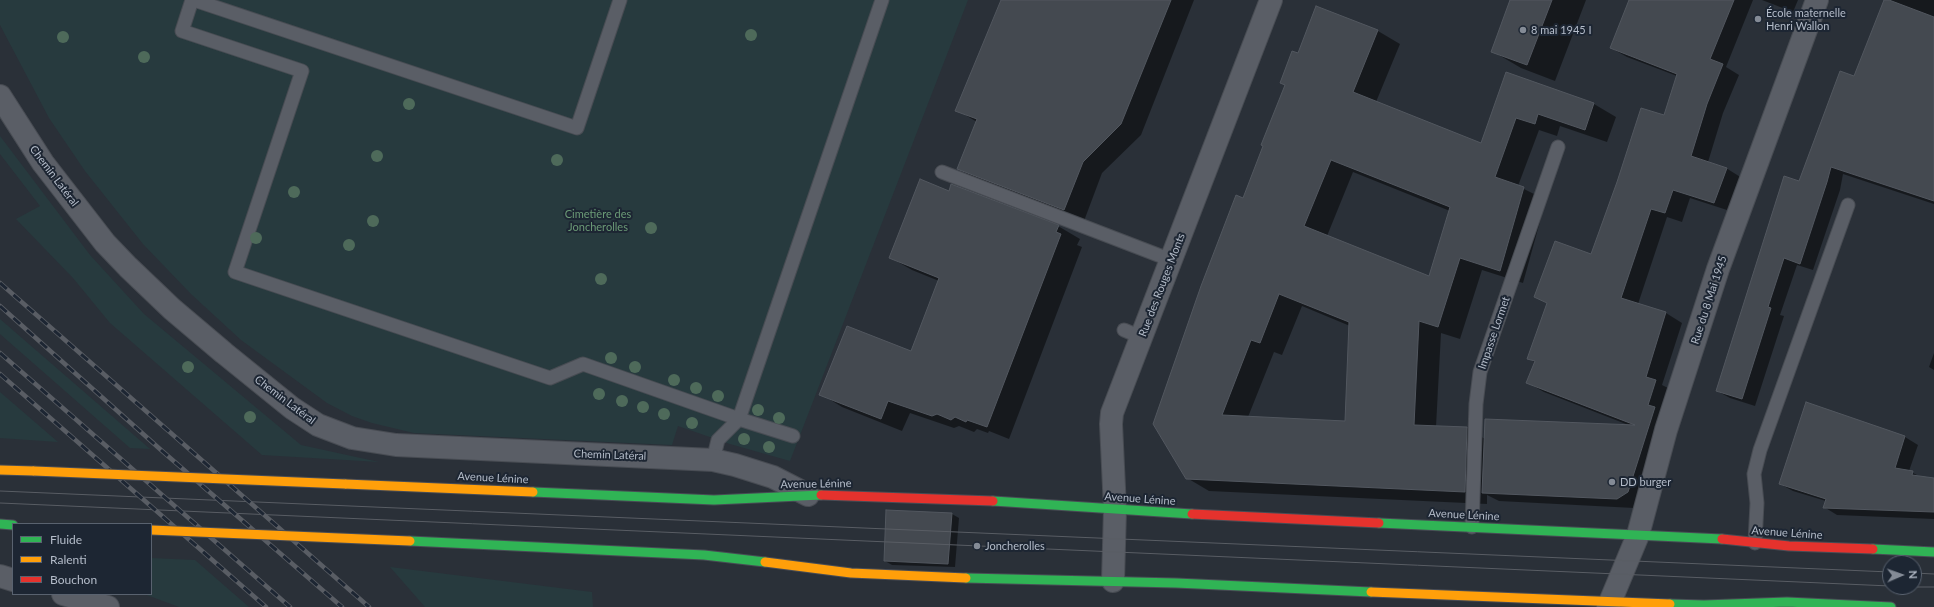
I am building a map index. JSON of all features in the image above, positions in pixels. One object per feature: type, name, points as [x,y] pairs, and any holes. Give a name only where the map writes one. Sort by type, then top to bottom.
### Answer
[{"type":"main road","name":"Avenue Lénine","points":[[0,470],[714,500],[808,495],[904,497],[1053,504],[1190,514],[1712,538],[1790,546],[1934,552]]},
{"type":"main road","points":[[0,524],[12,524]]},
{"type":"main road","points":[[152,530],[704,555],[851,573],[1048,581],[1113,581],[1609,604],[1704,605],[1786,602],[1891,607]]},
{"type":"street","name":"Rue des Rouges Monts","points":[[1113,581],[1115,509],[1111,418],[1132,334],[1171,260],[1239,67],[1271,0]]},
{"type":"street","name":"Rue du 8 Mai 1945","points":[[1609,604],[1638,535],[1666,430],[1718,269],[1817,0]]},
{"type":"street","name":"Chemin Latéral","points":[[0,96],[43,163],[105,243],[128,267],[172,309],[224,353],[292,408],[318,425],[352,438],[396,445],[713,460],[736,465],[773,477],[808,495]]},
{"type":"street","points":[[0,576],[12,580]]},
{"type":"street","points":[[66,595],[108,607]]},
{"type":"lane","points":[[620,0],[577,128],[193,0],[182,31],[302,71],[235,272],[550,378],[583,364],[739,419],[793,436]]},
{"type":"lane","points":[[713,460],[718,440],[739,419],[882,0]]},
{"type":"lane","name":"Impasse Lormet","points":[[1472,527],[1476,404],[1480,372],[1558,147]]},
{"type":"lane","points":[[942,172],[1120,234],[1171,260]]},
{"type":"lane","points":[[1755,543],[1756,503],[1754,474],[1760,450],[1848,205]]},
{"type":"green space","name":"Cimetière des Joncherolles","points":[[0,0],[968,0],[790,461],[730,444],[678,426],[672,445],[414,433],[372,423],[352,416],[327,403],[241,340],[191,294],[143,244],[85,171],[49,118],[0,25]]},
{"type":"green space","points":[[0,136],[90,255],[144,314],[301,445],[379,462],[262,455],[110,323],[73,278],[16,219],[40,206],[0,154]]},
{"type":"green space","points":[[0,319],[150,449],[130,448],[0,334]]},
{"type":"green space","points":[[0,392],[58,442],[0,438]]},
{"type":"green space","points":[[152,558],[195,560],[249,607],[179,607],[147,595],[152,595]]},
{"type":"green space","points":[[390,567],[592,592],[593,607],[425,607]]},
{"type":"building","points":[[1001,0],[1171,0],[1121,124],[1083,162],[1064,210],[957,169],[977,119],[955,111]]},
{"type":"building","name":"8 mai 1945 I","points":[[1510,0],[1552,0],[1527,65],[1491,52]]},
{"type":"building","points":[[1629,0],[1734,0],[1710,59],[1723,64],[1707,104],[1691,156],[1727,168],[1714,203],[1673,190],[1665,213],[1651,209],[1621,298],[1666,312],[1646,377],[1656,380],[1648,405],[1655,407],[1628,492],[1617,499],[1482,493],[1485,419],[1635,425],[1526,383],[1535,361],[1527,359],[1547,303],[1534,297],[1555,241],[1591,254],[1617,182],[1641,108],[1664,115],[1677,74],[1610,48]]},
{"type":"building","points":[[1884,0],[1889,0],[1934,17],[1934,201],[1831,167],[1800,264],[1784,258],[1768,307],[1771,308],[1742,399],[1716,391],[1784,176],[1799,181],[1840,71],[1854,76]]},
{"type":"building","points":[[1316,6],[1378,30],[1353,92],[1481,143],[1506,72],[1594,103],[1585,130],[1538,114],[1535,124],[1516,118],[1495,177],[1524,187],[1500,271],[1460,258],[1438,327],[1419,321],[1414,425],[1467,427],[1465,492],[1186,479],[1153,424],[1201,286],[1236,195],[1243,198],[1263,146],[1261,145],[1285,85],[1280,83],[1292,51],[1298,53]],"holes":[[[1331,160],[1450,207],[1429,276],[1304,226]],[[1279,294],[1349,322],[1345,421],[1222,415],[1251,340],[1260,343]]]},
{"type":"building","points":[[920,179],[949,191],[951,184],[1059,225],[1056,232],[1061,234],[987,427],[967,420],[966,422],[955,417],[951,420],[937,414],[932,416],[888,401],[881,419],[819,395],[847,326],[911,351],[939,278],[889,258]]},
{"type":"building","points":[[1806,402],[1905,436],[1895,468],[1913,471],[1912,475],[1934,478],[1934,512],[1823,508],[1826,499],[1779,484]]},
{"type":"building","points":[[886,510],[952,513],[948,564],[884,561]]},
{"type":"tram line","points":[[0,491],[1882,572]]},
{"type":"tram line","points":[[0,503],[1882,586]]},
{"type":"tram line","points":[[1922,573],[1934,574]]},
{"type":"tram line","points":[[1922,587],[1934,587]]},
{"type":"railway","points":[[0,283],[369,607]]},
{"type":"railway","points":[[0,306],[161,450],[342,607]]},
{"type":"railway","points":[[0,353],[290,607]]},
{"type":"railway","points":[[0,374],[266,607]]},
{"type":"traffic: fast","points":[[533,492],[714,500],[821,495]]},
{"type":"traffic: fast","points":[[993,501],[1192,514]]},
{"type":"traffic: fast","points":[[1379,523],[1722,539]]},
{"type":"traffic: fast","points":[[0,524],[12,525]]},
{"type":"traffic: fast","points":[[410,541],[704,555],[765,562]]},
{"type":"traffic: fast","points":[[1873,549],[1934,552]]},
{"type":"traffic: fast","points":[[966,578],[1176,583],[1371,592]]},
{"type":"traffic: fast","points":[[1670,604],[1704,605],[1787,602],[1891,607]]},
{"type":"traffic: slow","points":[[0,470],[34,471]]},
{"type":"traffic: slow","points":[[34,471],[345,484]]},
{"type":"traffic: slow","points":[[345,484],[533,492]]},
{"type":"traffic: slow","points":[[152,530],[410,541]]},
{"type":"traffic: slow","points":[[765,562],[851,573],[966,578]]},
{"type":"traffic: slow","points":[[1371,592],[1670,604]]},
{"type":"traffic: jam","points":[[821,495],[993,501]]},
{"type":"traffic: jam","points":[[1192,514],[1379,523]]},
{"type":"traffic: jam","points":[[1722,539],[1789,546],[1873,549]]},
{"type":"place","name":"École maternelle Henri Wallon","points":[[1758,19]]},
{"type":"place","name":"8 mai 1945 I","points":[[1523,30]]},
{"type":"place","name":"DD burger","points":[[1612,482]]},
{"type":"place","name":"Joncherolles","points":[[977,546]]}]
